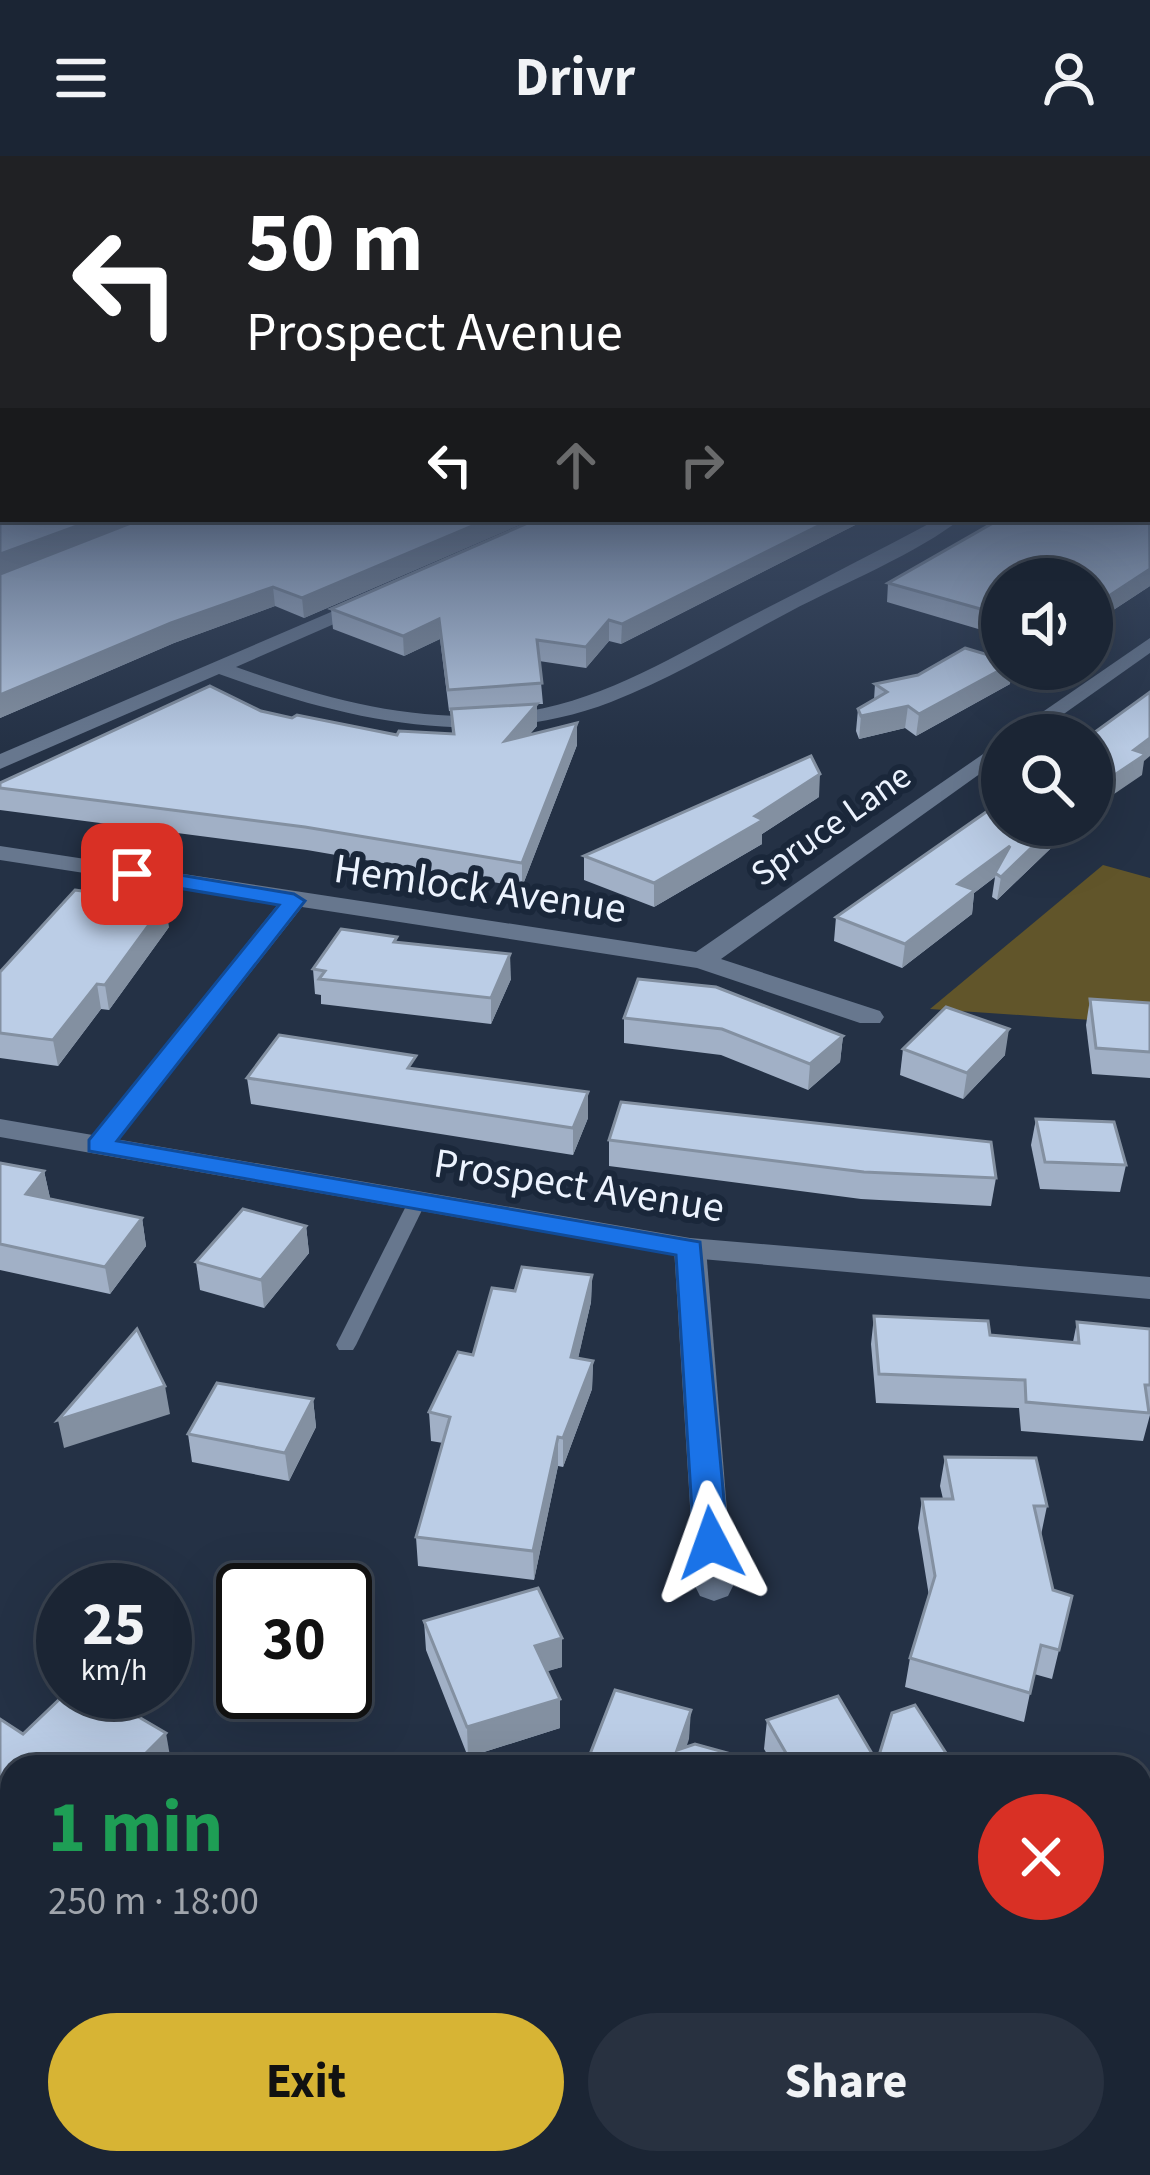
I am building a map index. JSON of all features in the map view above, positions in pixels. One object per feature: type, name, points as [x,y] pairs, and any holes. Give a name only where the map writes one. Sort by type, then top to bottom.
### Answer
[{"type":"street","points":[[217,667],[334,706],[413,720],[509,721],[554,714],[626,691],[875,559]]},
{"type":"street","points":[[0,762],[386,594]]},
{"type":"street","points":[[1051,714],[1150,644]]},
{"type":"street","name":"Spruce Lane","points":[[701,961],[981,763]]},
{"type":"street","name":"Hemlock Avenue","points":[[0,853],[701,961],[870,1017]]},
{"type":"street","points":[[99,1146],[294,901]]},
{"type":"street","name":"Prospect Avenue","points":[[0,1128],[690,1248],[1150,1288]]},
{"type":"street","points":[[690,1248],[714,1586]]},
{"type":"lane","points":[[346,1345],[416,1204]]},
{"type":"shaded area","points":[[1103,865],[1150,878],[1150,1024],[930,1009]]},
{"type":"building","points":[[38,559],[394,559],[302,598],[273,587],[171,623],[0,695],[0,574]]},
{"type":"building","points":[[445,559],[752,559],[622,624],[609,620],[586,647],[537,640],[542,683],[448,690],[439,619],[403,636],[331,609]]},
{"type":"building","points":[[930,559],[981,559],[981,609],[888,583]]},
{"type":"building","points":[[1113,559],[1150,559],[1150,569],[1113,593]]},
{"type":"building","points":[[965,648],[981,653],[981,680],[919,714],[908,706],[861,716],[858,709],[887,692],[875,684],[918,675]]},
{"type":"building","points":[[210,686],[261,711],[397,735],[399,731],[454,734],[451,709],[537,704],[505,741],[577,723],[522,863],[305,827],[0,788],[0,783]]},
{"type":"building","points":[[1150,692],[1150,738],[1134,750],[1146,754],[1113,776],[1113,719]]},
{"type":"building","points":[[811,756],[820,774],[755,816],[763,820],[654,883],[584,856]]},
{"type":"building","points":[[981,816],[981,846],[1010,846],[958,884],[975,890],[905,944],[836,917]]},
{"type":"building","points":[[1010,846],[1033,846],[1001,877],[995,873]]},
{"type":"building","points":[[75,890],[165,903],[105,985],[97,984],[53,1040],[0,1033],[0,972]]},
{"type":"building","points":[[341,929],[397,937],[394,942],[510,954],[491,998],[319,979],[325,971],[313,969]]},
{"type":"building","points":[[638,979],[716,987],[843,1036],[810,1064],[722,1029],[624,1018]]},
{"type":"building","points":[[1090,999],[1150,1003],[1150,1052],[1096,1048]]},
{"type":"building","points":[[946,1007],[1009,1029],[967,1073],[903,1049]]},
{"type":"building","points":[[279,1035],[416,1056],[408,1068],[588,1092],[573,1128],[247,1078]]},
{"type":"building","points":[[621,1102],[991,1142],[996,1178],[864,1172],[609,1140]]},
{"type":"building","points":[[1036,1119],[1114,1122],[1126,1165],[1045,1162]]},
{"type":"building","points":[[0,1163],[44,1171],[26,1194],[142,1218],[105,1267],[0,1244]]},
{"type":"building","points":[[243,1209],[306,1226],[261,1280],[196,1262]]},
{"type":"building","points":[[522,1267],[592,1275],[571,1357],[593,1361],[563,1438],[558,1437],[533,1551],[416,1537],[450,1417],[429,1412],[458,1352],[473,1355],[492,1288],[515,1291]]},
{"type":"building","points":[[874,1316],[988,1321],[990,1335],[1079,1343],[1077,1322],[1150,1329],[1150,1385],[1145,1385],[1149,1413],[1026,1402],[1025,1380],[879,1374]]},
{"type":"building","points":[[137,1329],[165,1386],[58,1420]]},
{"type":"building","points":[[217,1383],[313,1399],[285,1453],[188,1434]]},
{"type":"building","points":[[945,1457],[1036,1458],[1047,1506],[1034,1506],[1053,1590],[1072,1596],[1059,1650],[1041,1645],[1030,1693],[910,1658],[935,1576],[922,1499],[953,1499]]},
{"type":"building","points":[[538,1588],[562,1638],[535,1646],[560,1699],[467,1727],[424,1621]]},
{"type":"building","points":[[615,1690],[691,1710],[677,1750],[695,1744],[735,1755],[590,1755]]},
{"type":"building","points":[[838,1696],[873,1755],[787,1755],[767,1720]]},
{"type":"building","points":[[915,1705],[947,1755],[879,1755],[892,1713]]},
{"type":"building","points":[[0,1719],[23,1734],[39,1719],[142,1719],[166,1733],[144,1755],[0,1755]]},
{"type":"route","points":[[132,874],[294,901],[99,1146],[690,1248],[711,1543]]}]
